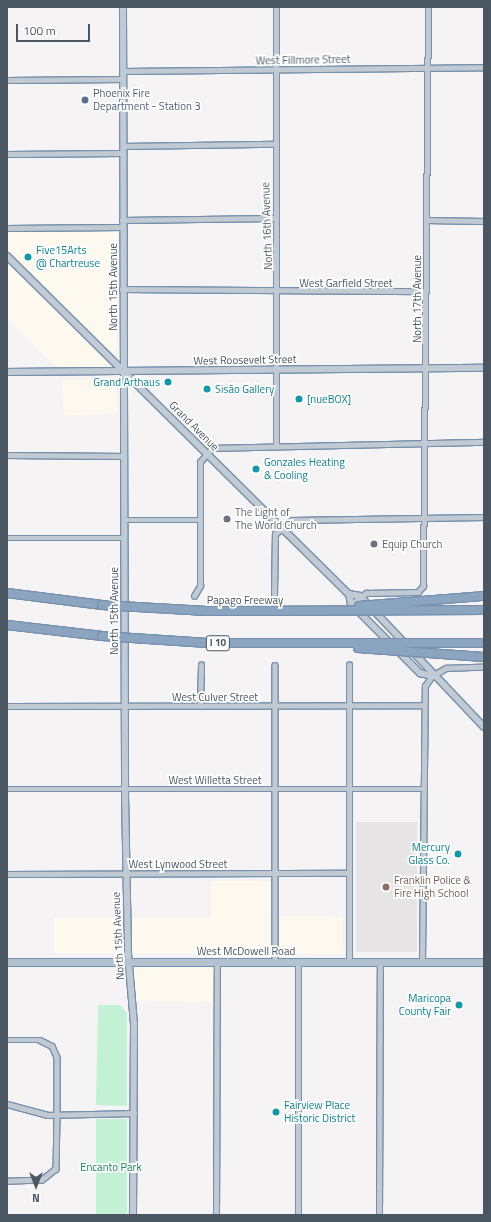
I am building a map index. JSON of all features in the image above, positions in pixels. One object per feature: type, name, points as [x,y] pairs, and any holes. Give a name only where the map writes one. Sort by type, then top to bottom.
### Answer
[{"type":"highway","name":"Papago Freeway","points":[[7,593],[102,605],[207,611],[484,610]]},
{"type":"highway","points":[[325,610],[484,596]]},
{"type":"highway","points":[[7,597],[53,599]]},
{"type":"highway","name":"I 10","points":[[7,625],[102,636],[208,643],[484,643]]},
{"type":"highway","points":[[334,644],[381,651],[484,658]]},
{"type":"main road","name":"West McDowell Road","points":[[7,962],[484,962]]},
{"type":"street","name":"North 15th Avenue","points":[[123,7],[122,289],[125,520],[124,706],[128,961],[134,1024],[133,1215]]},
{"type":"street","name":"North 16th Avenue","points":[[276,7],[276,446]]},
{"type":"street","name":"North 17th Avenue","points":[[360,596],[423,590],[428,7]]},
{"type":"street","name":"West Fillmore Street","points":[[123,71],[484,67]]},
{"type":"street","points":[[7,80],[123,79]]},
{"type":"street","points":[[123,146],[275,144]]},
{"type":"street","points":[[7,154],[123,153]]},
{"type":"street","points":[[7,228],[276,218]]},
{"type":"street","points":[[426,220],[484,221]]},
{"type":"street","name":"Grand Avenue","points":[[7,256],[349,594]]},
{"type":"street","name":"West Garfield Street","points":[[122,289],[277,288],[300,293],[426,291]]},
{"type":"street","name":"West Roosevelt Street","points":[[7,372],[484,368]]},
{"type":"street","points":[[194,596],[200,586],[200,462],[215,446],[484,442]]},
{"type":"street","points":[[7,455],[124,456]]},
{"type":"street","points":[[274,595],[274,534],[281,526],[292,520],[484,517]]},
{"type":"street","points":[[125,520],[200,520]]},
{"type":"street","points":[[7,538],[124,538]]},
{"type":"street","points":[[432,676],[420,673],[351,604],[349,594],[360,596],[429,665],[432,676],[484,727]]},
{"type":"street","points":[[351,604],[360,596]]},
{"type":"street","points":[[200,665],[200,706]]},
{"type":"street","points":[[274,665],[275,962]]},
{"type":"street","points":[[349,665],[349,962]]},
{"type":"street","points":[[422,962],[424,686],[432,676],[446,668],[484,667]]},
{"type":"street","name":"West Culver Street","points":[[7,706],[423,705]]},
{"type":"street","name":"West Willetta Street","points":[[7,789],[423,789]]},
{"type":"street","name":"West Lynwood Street","points":[[7,874],[349,873]]},
{"type":"street","points":[[216,1215],[217,962]]},
{"type":"street","points":[[298,962],[298,1215]]},
{"type":"street","points":[[379,1215],[380,962]]},
{"type":"street","points":[[7,1040],[40,1040],[52,1046],[57,1057],[58,1114],[56,1169],[42,1180],[7,1181]]},
{"type":"street","points":[[7,1104],[38,1114],[134,1113]]},
{"type":"shaded area","points":[[7,231],[118,231],[117,346],[104,369],[58,369],[7,317]]},
{"type":"shaded area","points":[[116,378],[118,413],[64,416],[62,381]]},
{"type":"shaded area","name":"Franklin Police & Fire High School","points":[[356,822],[417,822],[417,952],[356,952]]},
{"type":"shaded area","points":[[211,881],[271,881],[271,916],[342,917],[343,954],[54,953],[54,918],[211,918]]},
{"type":"shaded area","points":[[128,961],[217,963],[216,1003],[127,1001]]},
{"type":"green space","points":[[98,1005],[120,1005],[127,1013],[127,1106],[96,1105]]},
{"type":"green space","name":"Encanto Park","points":[[96,1119],[127,1119],[127,1215],[96,1215]]},
{"type":"place","name":"Phoenix Fire Department - Station 3","points":[[85,100]]},
{"type":"place","name":"Five15Arts @ Chartreuse","points":[[28,257]]},
{"type":"place","name":"Grand Arthaus","points":[[168,382]]},
{"type":"place","name":"Sisāo Gallery","points":[[207,389]]},
{"type":"place","name":"[nueBOX]","points":[[299,399]]},
{"type":"place","name":"Gonzales Heating & Cooling","points":[[256,469]]},
{"type":"place","name":"The Light of The World Church","points":[[227,519]]},
{"type":"place","name":"Equip Church","points":[[374,544]]},
{"type":"place","name":"Mercury Glass Co.","points":[[458,854]]},
{"type":"place","name":"Franklin Police & Fire High School","points":[[386,887]]},
{"type":"place","name":"Maricopa County Fair","points":[[459,1005]]},
{"type":"place","name":"Fairview Place Historic District","points":[[276,1112]]}]
